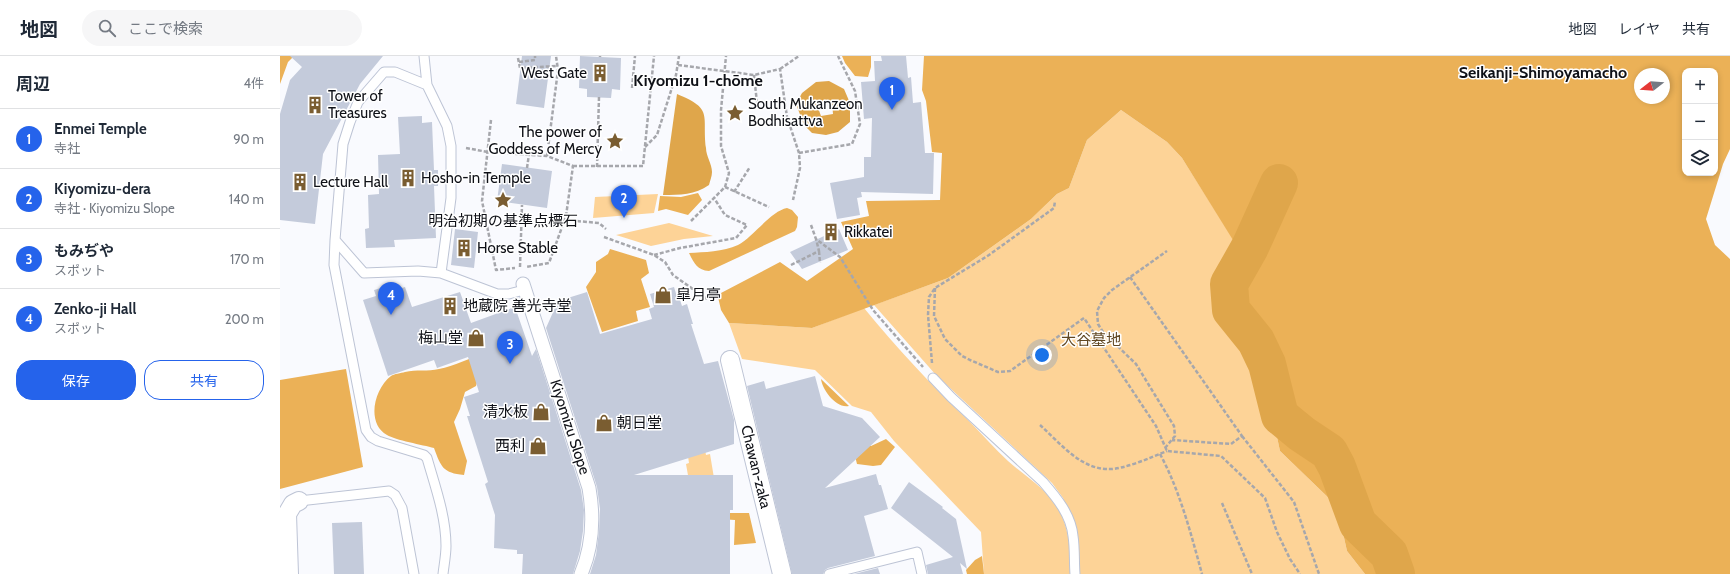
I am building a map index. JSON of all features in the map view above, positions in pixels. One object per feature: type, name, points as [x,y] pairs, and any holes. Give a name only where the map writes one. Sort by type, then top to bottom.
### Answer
[{"type":"street","name":"Kiyomizu Slope","points":[[523,287],[586,476],[590,494],[592,534],[587,557],[581,574]]},
{"type":"street","name":"Chawan-zaka","points":[[730,360],[782,574]]},
{"type":"street","points":[[286,570],[288,514],[293,504],[299,501]]},
{"type":"lane","points":[[424,56],[427,85],[448,126],[451,146],[451,198],[441,273]]},
{"type":"lane","points":[[427,85],[395,72],[384,72],[358,102],[344,144],[334,265],[366,430],[371,437],[378,441],[424,455],[427,458],[439,498],[444,523],[446,546],[444,574]]},
{"type":"lane","points":[[335,240],[364,273],[418,270],[441,273],[497,294],[509,294],[523,287]]},
{"type":"lane","points":[[933,378],[951,397],[1043,482],[1056,496],[1065,511],[1073,536],[1075,574]]},
{"type":"lane","points":[[299,501],[389,491],[395,495],[402,508],[414,574]]},
{"type":"lane","points":[[828,574],[917,552],[922,574]]},
{"type":"path","points":[[519,62],[535,60],[535,56]]},
{"type":"path","points":[[547,156],[557,66],[556,56]]},
{"type":"path","points":[[632,88],[635,56]]},
{"type":"path","points":[[451,146],[488,152],[547,156],[573,166],[643,166],[654,56]]},
{"type":"path","points":[[645,147],[654,140],[657,135],[676,76],[679,56]]},
{"type":"path","points":[[690,221],[725,187],[729,172],[721,146],[721,110],[726,71],[726,56]]},
{"type":"path","points":[[678,65],[754,75],[780,69],[799,56]]},
{"type":"path","points":[[799,153],[852,144],[860,124],[855,91],[838,56]]},
{"type":"path","points":[[518,58],[520,68],[557,66]]},
{"type":"path","points":[[780,69],[787,117],[799,153],[800,168],[792,200]]},
{"type":"path","points":[[754,75],[757,103]]},
{"type":"path","points":[[597,167],[599,97]]},
{"type":"path","points":[[491,120],[482,201],[496,270],[549,264],[565,220],[573,166]]},
{"type":"path","points":[[527,168],[529,154]]},
{"type":"path","points":[[734,192],[750,167]]},
{"type":"path","points":[[725,187],[769,207]]},
{"type":"path","points":[[654,255],[680,248],[736,238],[747,225],[725,215],[714,198]]},
{"type":"path","points":[[933,378],[928,315],[929,297],[935,288],[988,255],[1054,208],[1055,201]]},
{"type":"path","points":[[520,268],[522,205]]},
{"type":"path","points":[[565,220],[599,223],[606,228]]},
{"type":"path","points":[[811,225],[816,238],[820,263]]},
{"type":"path","points":[[604,237],[654,255],[665,262],[672,275],[707,299]]},
{"type":"path","points":[[816,238],[840,257],[873,310],[907,351],[933,378]]},
{"type":"path","points":[[791,265],[819,251]]},
{"type":"path","points":[[1040,425],[1073,456],[1094,467],[1108,469],[1122,467],[1160,454],[1166,449],[1175,436],[1174,426],[1136,364],[1103,332],[1098,324],[1097,311],[1104,298],[1130,277],[1167,251]]},
{"type":"path","points":[[1130,277],[1242,436],[1294,502],[1319,574]]},
{"type":"path","points":[[935,288],[934,316],[945,338],[962,356],[998,372],[1010,371],[1084,318],[1156,426],[1166,449]]},
{"type":"path","points":[[465,302],[470,301]]},
{"type":"path","points":[[1172,440],[1231,444],[1242,436]]},
{"type":"path","points":[[1166,449],[1221,456],[1265,498],[1277,532],[1290,559],[1300,574]]},
{"type":"path","points":[[1160,454],[1167,467],[1187,519],[1202,574]]},
{"type":"path","points":[[1222,504],[1252,574]]},
{"type":"green space","name":"大谷墓地","points":[[1121,110],[1167,142],[1182,158],[1247,261],[1220,309],[1268,395],[1280,451],[1337,506],[1347,551],[1365,574],[1080,574],[1070,515],[1063,498],[1052,483],[936,375],[874,305],[948,278],[1031,219],[1057,194],[1069,188],[1087,140]]},
{"type":"green space","points":[[658,194],[654,213],[593,218],[595,197]]},
{"type":"green space","points":[[669,223],[713,236],[684,239],[651,246],[616,235]]},
{"type":"green space","points":[[864,308],[928,381],[1003,456],[1037,484],[1055,504],[1060,512],[1068,535],[1071,574],[984,574],[981,532],[894,441],[871,412],[852,406],[815,370],[742,359],[729,323],[812,328]]},
{"type":"green space","points":[[704,445],[706,455],[710,454],[714,478],[689,481],[686,464],[689,463],[687,450]]},
{"type":"shaded area","points":[[280,56],[294,56],[288,62],[280,84]]},
{"type":"shaded area","points":[[842,56],[871,56],[871,67],[868,77],[855,76],[845,63]]},
{"type":"shaded area","points":[[924,56],[1730,56],[1730,149],[1723,164],[1706,219],[1715,245],[1730,259],[1730,574],[1365,574],[1347,551],[1337,506],[1280,451],[1268,395],[1220,309],[1246,261],[1182,158],[1167,142],[1121,110],[1087,140],[1069,188],[1057,194],[1031,219],[948,278],[812,328],[729,323],[721,310],[718,297],[721,293],[780,262],[807,281],[853,249],[841,222],[869,216],[866,201],[940,200],[942,153],[932,152],[926,101],[922,90]]},
{"type":"shaded area","points":[[829,81],[844,89],[850,103],[850,122],[838,132],[826,135],[812,133],[804,125],[796,104],[802,93],[816,82]],"holes":[[[827,100],[832,102],[833,114],[821,116],[817,105]]]},
{"type":"shaded area","points":[[677,94],[697,104],[704,114],[706,151],[712,169],[712,174],[709,185],[698,191],[693,193],[663,195]]},
{"type":"shaded area","points":[[698,193],[702,200],[688,215],[666,209],[658,211],[660,196],[681,197]]},
{"type":"shaded area","points":[[787,208],[792,210],[798,217],[795,231],[709,271],[699,268],[694,263],[689,253],[720,250],[738,245],[768,219],[781,210]]},
{"type":"shaded area","points":[[610,249],[646,260],[649,273],[641,279],[650,307],[636,311],[638,321],[602,332],[586,287],[596,272],[596,262],[608,254]]},
{"type":"shaded area","points":[[485,353],[476,386],[465,392],[454,422],[467,461],[464,475],[447,471],[441,464],[434,448],[396,439],[380,430],[376,423],[375,406],[380,389],[391,376],[409,371],[445,368]]},
{"type":"shaded area","points":[[346,369],[363,467],[280,489],[280,380]]},
{"type":"shaded area","points":[[821,379],[849,406],[839,404],[830,397],[824,388]]},
{"type":"shaded area","points":[[886,439],[895,447],[881,465],[873,466],[857,464],[852,444],[862,441],[871,446]]},
{"type":"shaded area","points":[[719,513],[749,513],[756,543],[734,545],[735,520],[719,519]]},
{"type":"shaded area","points":[[982,556],[984,574],[967,574],[966,570],[975,560]]},
{"type":"building","points":[[290,56],[383,56],[360,84],[323,154],[315,224],[280,220],[280,114],[290,80],[302,67]]},
{"type":"building","points":[[522,56],[551,56],[544,108],[516,104]]},
{"type":"building","name":"West Gate","points":[[580,56],[621,58],[620,90],[612,89],[611,98],[587,97],[587,89],[579,88]]},
{"type":"building","points":[[881,56],[906,56],[908,78],[911,77],[913,103],[921,102],[925,153],[934,153],[933,194],[861,192],[862,197],[857,198],[860,215],[837,219],[830,183],[864,177],[864,157],[871,157],[872,118],[864,119],[861,82],[875,81],[874,61],[882,61]]},
{"type":"building","name":"Hosho-in Temple","points":[[422,116],[422,123],[432,122],[434,170],[438,170],[438,186],[434,186],[436,238],[394,240],[395,247],[366,248],[365,229],[369,228],[368,195],[379,194],[378,155],[400,154],[398,117]]},
{"type":"building","points":[[502,164],[552,171],[547,208],[497,201]]},
{"type":"building","name":"Horse Stable","points":[[455,229],[478,232],[474,268],[451,265]]},
{"type":"building","points":[[839,229],[848,250],[802,269],[790,252]]},
{"type":"building","points":[[391,285],[393,291],[405,287],[412,307],[460,292],[471,323],[515,307],[532,356],[536,349],[581,490],[584,510],[583,531],[580,551],[573,574],[522,574],[523,554],[517,554],[517,550],[494,548],[495,515],[485,484],[488,482],[467,416],[470,416],[464,397],[479,392],[468,357],[437,368],[434,360],[388,376],[363,300],[376,296],[374,290]]},
{"type":"building","points":[[674,287],[678,300],[680,300],[682,306],[687,304],[693,324],[691,324],[704,364],[718,361],[734,420],[734,444],[634,475],[733,475],[733,510],[730,510],[730,574],[590,574],[596,555],[599,532],[600,509],[597,487],[546,328],[558,301],[587,292],[600,334],[652,319],[649,309],[654,307],[650,294]]},
{"type":"building","points":[[815,376],[823,406],[862,418],[880,437],[825,488],[876,474],[888,509],[864,516],[875,556],[828,568],[823,574],[792,574],[747,386],[764,381],[766,389]]},
{"type":"building","points":[[909,482],[943,507],[942,508],[956,519],[967,569],[960,563],[963,574],[928,574],[926,565],[953,557],[891,508]]},
{"type":"building","points":[[362,522],[364,574],[334,574],[332,523]]},
{"type":"building","points":[[878,568],[880,574],[854,574]]},
{"type":"waterway","points":[[1279,183],[1250,247],[1229,284],[1231,310],[1256,341],[1267,364],[1280,416],[1302,434],[1329,452],[1337,467],[1358,524],[1389,554],[1396,574]]},
{"type":"place","name":"West Gate","points":[[600,73]]},
{"type":"place","name":"Tower of Treasures","points":[[315,105]]},
{"type":"place","name":"Enmei Temple","points":[[892,110]]},
{"type":"place","name":"South Mukanzeon Bodhisattva","points":[[735,113]]},
{"type":"place","name":"The power of Goddess of Mercy","points":[[615,141]]},
{"type":"place","name":"Hosho-in Temple","points":[[408,178]]},
{"type":"place","name":"Lecture Hall","points":[[300,182]]},
{"type":"place","name":"明治初期の基準点標石","points":[[503,200]]},
{"type":"place","name":"Kiyomizu-dera","points":[[624,218]]},
{"type":"place","name":"Rikkatei","points":[[831,232]]},
{"type":"place","name":"Horse Stable","points":[[464,248]]},
{"type":"place","name":"皐月亭","points":[[663,295]]},
{"type":"place","name":"地蔵院 善光寺堂","points":[[450,306]]},
{"type":"place","name":"Zenko-ji Hall","points":[[391,315]]},
{"type":"place","name":"梅山堂","points":[[476,338]]},
{"type":"place","name":"もみぢや","points":[[510,364]]},
{"type":"place","name":"清水板","points":[[541,412]]},
{"type":"place","name":"朝日堂","points":[[604,423]]},
{"type":"place","name":"西利","points":[[538,446]]},
{"type":"district","name":"Seikanji-Shimoyamacho","points":[[1543,72]]},
{"type":"district","name":"Kiyomizu 1-chōme","points":[[698,80]]}]
